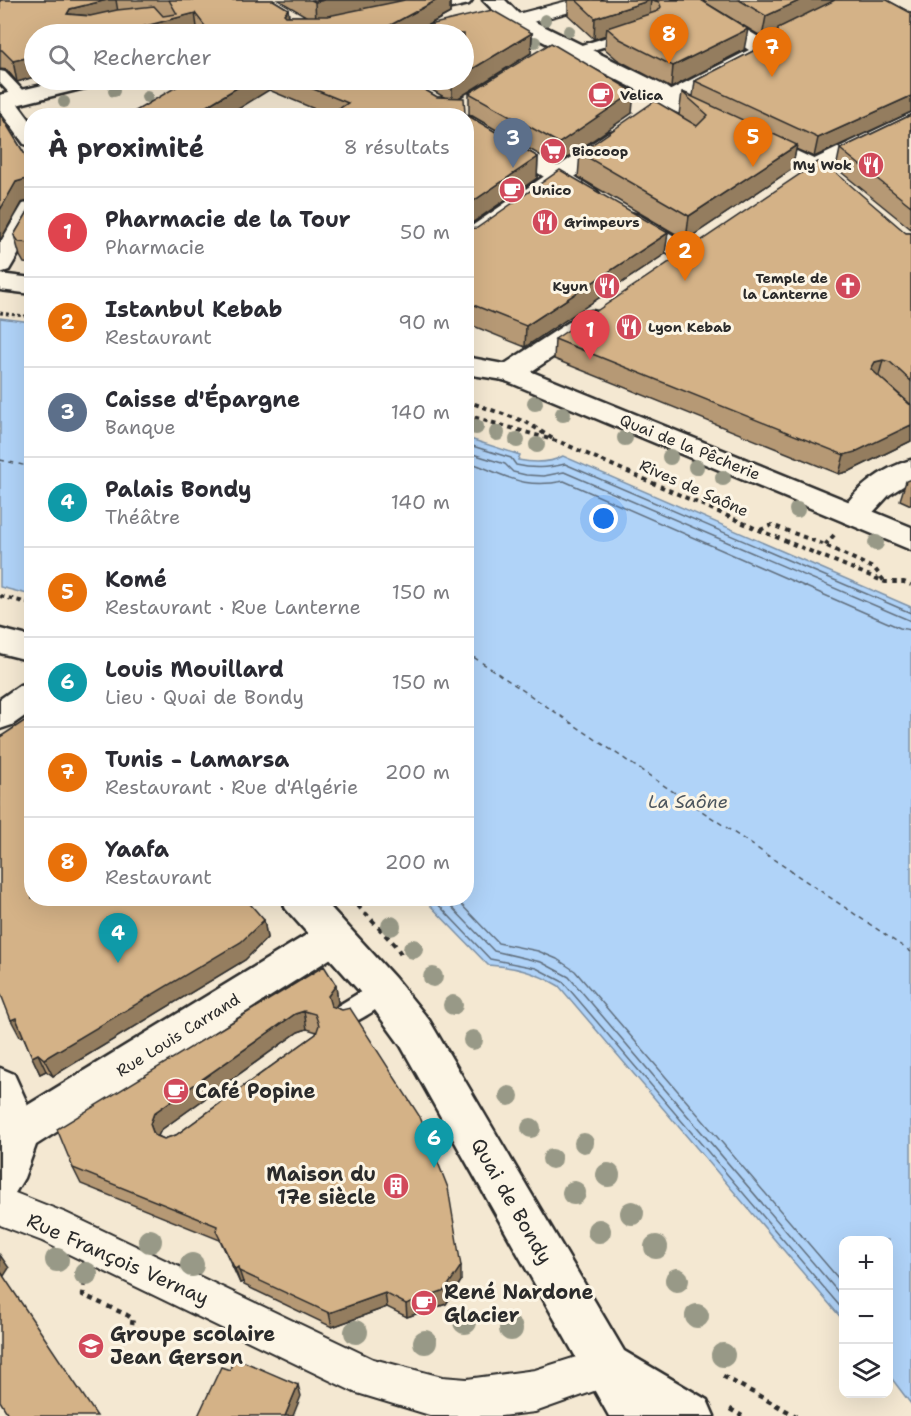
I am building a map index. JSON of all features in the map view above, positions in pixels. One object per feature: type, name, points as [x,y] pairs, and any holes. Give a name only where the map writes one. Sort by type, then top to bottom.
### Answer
[{"type":"street","points":[[391,15],[460,0]]},
{"type":"street","points":[[493,0],[517,20],[655,90],[652,112]]},
{"type":"street","points":[[517,20],[593,0]]},
{"type":"street","points":[[474,237],[652,112],[757,54],[765,46],[683,0]]},
{"type":"street","points":[[24,126],[8,99],[46,90]]},
{"type":"street","points":[[652,112],[804,174],[839,183]]},
{"type":"street","points":[[804,174],[911,120]]},
{"type":"street","points":[[474,125],[687,254]]},
{"type":"street","points":[[0,265],[24,223]]},
{"type":"street","points":[[0,282],[24,284]]},
{"type":"street","points":[[510,373],[612,305]]},
{"type":"street","name":"Quai de la Pêcherie","points":[[474,366],[510,373],[911,539]]},
{"type":"street","points":[[854,515],[864,502],[893,477],[911,470]]},
{"type":"street","points":[[0,640],[24,647]]},
{"type":"street","points":[[0,716],[24,700]]},
{"type":"street","name":"Quai de Bondy","points":[[306,906],[382,990],[415,1033],[634,1416]]},
{"type":"street","name":"Rue Louis Carrand","points":[[20,1132],[334,937]]},
{"type":"street","points":[[0,1087],[20,1132],[9,1164],[0,1179]]},
{"type":"street","name":"Rue François Vernay","points":[[0,1206],[52,1226],[185,1288],[368,1378],[442,1398],[467,1401],[536,1391],[608,1367]]},
{"type":"street","points":[[608,1367],[692,1416]]},
{"type":"lane","points":[[577,51],[650,27]]},
{"type":"lane","points":[[0,75],[8,99]]},
{"type":"lane","points":[[345,1015],[382,990]]},
{"type":"path","points":[[0,313],[24,316]]},
{"type":"path","points":[[474,404],[526,423],[560,442]]},
{"type":"path","name":"Rives de Saône","points":[[474,417],[560,442],[759,530],[885,582],[904,582],[911,585]]},
{"type":"path","points":[[759,530],[772,525],[825,545],[875,569],[885,582]]},
{"type":"path","points":[[0,596],[24,602]]},
{"type":"path","points":[[85,1281],[83,1295],[127,1315],[133,1319],[132,1324]]},
{"type":"path","points":[[723,1376],[796,1416]]},
{"type":"water","points":[[0,318],[24,321],[24,593],[0,587]]},
{"type":"water","name":"La Saône","points":[[474,440],[520,455],[518,460],[529,462],[541,462],[563,456],[911,607],[911,1404],[893,1380],[893,1236],[839,1236],[839,1315],[559,986],[542,977],[507,967],[488,965],[431,906],[474,906]]},
{"type":"building","points":[[0,0],[107,0],[70,9],[67,14],[90,16],[154,6],[163,16],[177,14],[169,0],[273,0],[288,9],[284,14],[286,16],[328,16],[405,0],[437,0],[393,24],[203,24],[195,13],[153,24],[24,24],[24,58],[13,61],[0,50]]},
{"type":"building","points":[[576,0],[651,0],[595,18]]},
{"type":"building","points":[[652,0],[701,0],[748,29],[673,66],[620,39],[607,28],[658,11],[661,7],[659,2]]},
{"type":"building","points":[[739,0],[801,0],[766,16]]},
{"type":"building","points":[[835,0],[887,0],[911,13],[911,96],[818,138],[695,81],[769,43],[778,32],[778,28]]},
{"type":"building","points":[[492,10],[532,33],[474,68],[474,24],[434,24]]},
{"type":"building","points":[[551,43],[634,92],[559,143],[469,93]]},
{"type":"building","points":[[171,90],[233,90],[203,108],[141,108]]},
{"type":"building","points":[[316,90],[425,90],[437,97],[464,98],[465,108],[340,108],[348,103]]},
{"type":"building","points":[[682,92],[797,145],[689,216],[580,153],[655,101],[697,126],[708,115]]},
{"type":"building","points":[[0,114],[24,153],[24,180],[16,182],[0,210]]},
{"type":"building","points":[[911,115],[911,206],[840,149]]},
{"type":"building","points":[[474,119],[538,157],[474,201]]},
{"type":"building","points":[[818,162],[834,171],[906,233],[911,233],[911,381],[890,362],[883,360],[875,362],[871,369],[911,405],[911,425],[844,455],[555,339]]},
{"type":"building","points":[[560,170],[668,233],[526,326],[474,305],[474,228]]},
{"type":"building","points":[[24,218],[24,242],[19,242],[14,235]]},
{"type":"building","points":[[24,721],[24,906],[252,906],[264,920],[241,942],[44,1059],[38,1054],[32,1057],[16,1018],[11,1020],[0,992],[0,737]]},
{"type":"building","points":[[324,966],[336,985],[328,996],[331,1006],[342,1010],[350,1008],[420,1117],[448,1188],[461,1266],[445,1290],[406,1304],[385,1293],[329,1313],[239,1271],[238,1267],[235,1269],[216,1231],[217,1226],[73,1168],[57,1129]],"holes":[[[304,1011],[315,1014],[319,1025],[316,1034],[176,1135],[164,1139],[154,1135],[150,1124],[154,1113],[295,1014]]]},
{"type":"building","points":[[0,1271],[97,1416],[9,1416],[0,1401]]},
{"type":"building","points":[[233,1357],[298,1385],[285,1416],[198,1416],[221,1367],[230,1370]]},
{"type":"ferry route","points":[[0,460],[24,465]]},
{"type":"ferry route","points":[[474,657],[911,952]]},
{"type":"place","name":"Yaafa","points":[[669,64]]},
{"type":"place","name":"Tunis - Lamarsa","points":[[772,77]]},
{"type":"place","name":"Velica","points":[[601,95]]},
{"type":"place","name":"Biocoop","points":[[553,151]]},
{"type":"place","name":"My Wok","points":[[871,165]]},
{"type":"place","name":"Komé","points":[[753,167]]},
{"type":"place","name":"Caisse d'Épargne","points":[[513,168]]},
{"type":"place","name":"Unico","points":[[512,190]]},
{"type":"place","name":"Grimpeurs","points":[[545,222]]},
{"type":"place","name":"Istanbul Kebab","points":[[685,281]]},
{"type":"place","name":"Kyun","points":[[607,286]]},
{"type":"place","name":"Temple de la Lanterne","points":[[848,286]]},
{"type":"place","name":"Lyon Kebab","points":[[629,327]]},
{"type":"place","name":"Pharmacie de la Tour","points":[[590,360]]},
{"type":"place","name":"Palais Bondy","points":[[118,963]]},
{"type":"place","name":"Café Popine","points":[[176,1091]]},
{"type":"place","name":"Louis Mouillard","points":[[434,1168]]},
{"type":"place","name":"Maison du 17e siècle","points":[[396,1186]]},
{"type":"place","name":"René Nardone Glacier","points":[[424,1303]]},
{"type":"place","name":"Groupe scolaire Jean Gerson","points":[[91,1346]]}]
